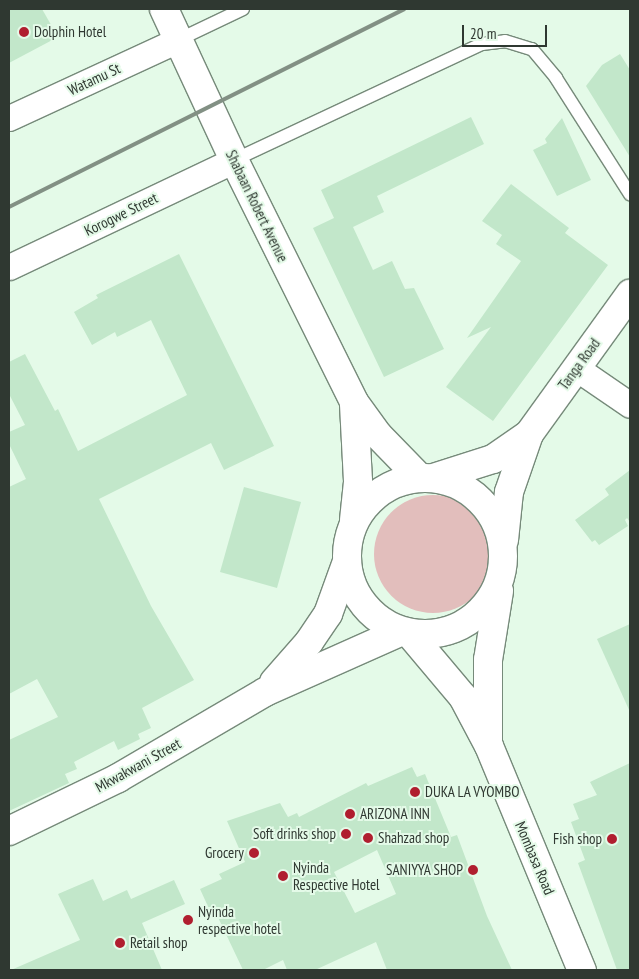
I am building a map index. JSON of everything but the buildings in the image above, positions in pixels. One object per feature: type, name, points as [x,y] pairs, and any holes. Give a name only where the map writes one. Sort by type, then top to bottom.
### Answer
[{"type":"main road","name":"Shabaan Robert Avenue","points":[[164,9],[234,160],[354,402]]},
{"type":"main road","name":"Tanga Road","points":[[529,434],[630,294]]},
{"type":"main road","points":[[354,402],[378,435],[428,478]]},
{"type":"main road","points":[[265,692],[299,654],[328,614],[346,564],[354,520],[358,481],[354,402]]},
{"type":"main road","points":[[428,478],[493,459],[529,434]]},
{"type":"main road","points":[[265,692],[405,633],[438,634],[465,625],[486,608],[500,584],[509,492],[529,434]]},
{"type":"main road","points":[[354,520],[385,487],[410,478],[428,478],[468,489],[492,512],[504,544]]},
{"type":"main road","points":[[346,564],[354,593],[374,617],[405,633]]},
{"type":"main road","name":"Mombasa Road","points":[[488,746],[488,660],[491,628],[500,584]]},
{"type":"main road","name":"Mombasa Road","points":[[405,633],[462,697],[488,746],[576,968]]},
{"type":"main road","name":"Mkwakwani Street","points":[[9,831],[118,778],[265,692]]},
{"type":"street","name":"Watamu St","points":[[9,118],[178,40]]},
{"type":"street","name":"Korogwe Street","points":[[9,267],[234,160]]},
{"type":"street","points":[[576,368],[630,405]]},
{"type":"lane","points":[[178,40],[243,9]]},
{"type":"lane","points":[[234,160],[482,44],[505,41],[532,50],[556,78],[630,194]]},
{"type":"shaded area","points":[[433,495],[455,500],[466,505],[482,521],[487,532],[492,554],[487,576],[482,587],[466,603],[455,608],[433,613],[411,608],[400,603],[384,587],[379,576],[374,554],[379,532],[384,521],[400,505],[411,500]]},
{"type":"railway","points":[[9,207],[404,9]]},
{"type":"place","name":"Dolphin Hotel","points":[[24,32]]},
{"type":"place","name":"DUKA LA VYOMBO","points":[[415,792]]},
{"type":"place","name":"ARIZONA INN","points":[[350,814]]},
{"type":"place","name":"Soft drinks shop","points":[[346,834]]},
{"type":"place","name":"Shahzad shop","points":[[368,838]]},
{"type":"place","name":"Fish shop","points":[[612,839]]},
{"type":"place","name":"Grocery","points":[[254,853]]},
{"type":"place","name":"SANIYYA SHOP","points":[[473,870]]},
{"type":"place","name":"Nyinda Respective Hotel","points":[[283,876]]},
{"type":"place","name":"Nyinda respective hotel","points":[[188,920]]},
{"type":"place","name":"Retail shop","points":[[120,943]]}]
